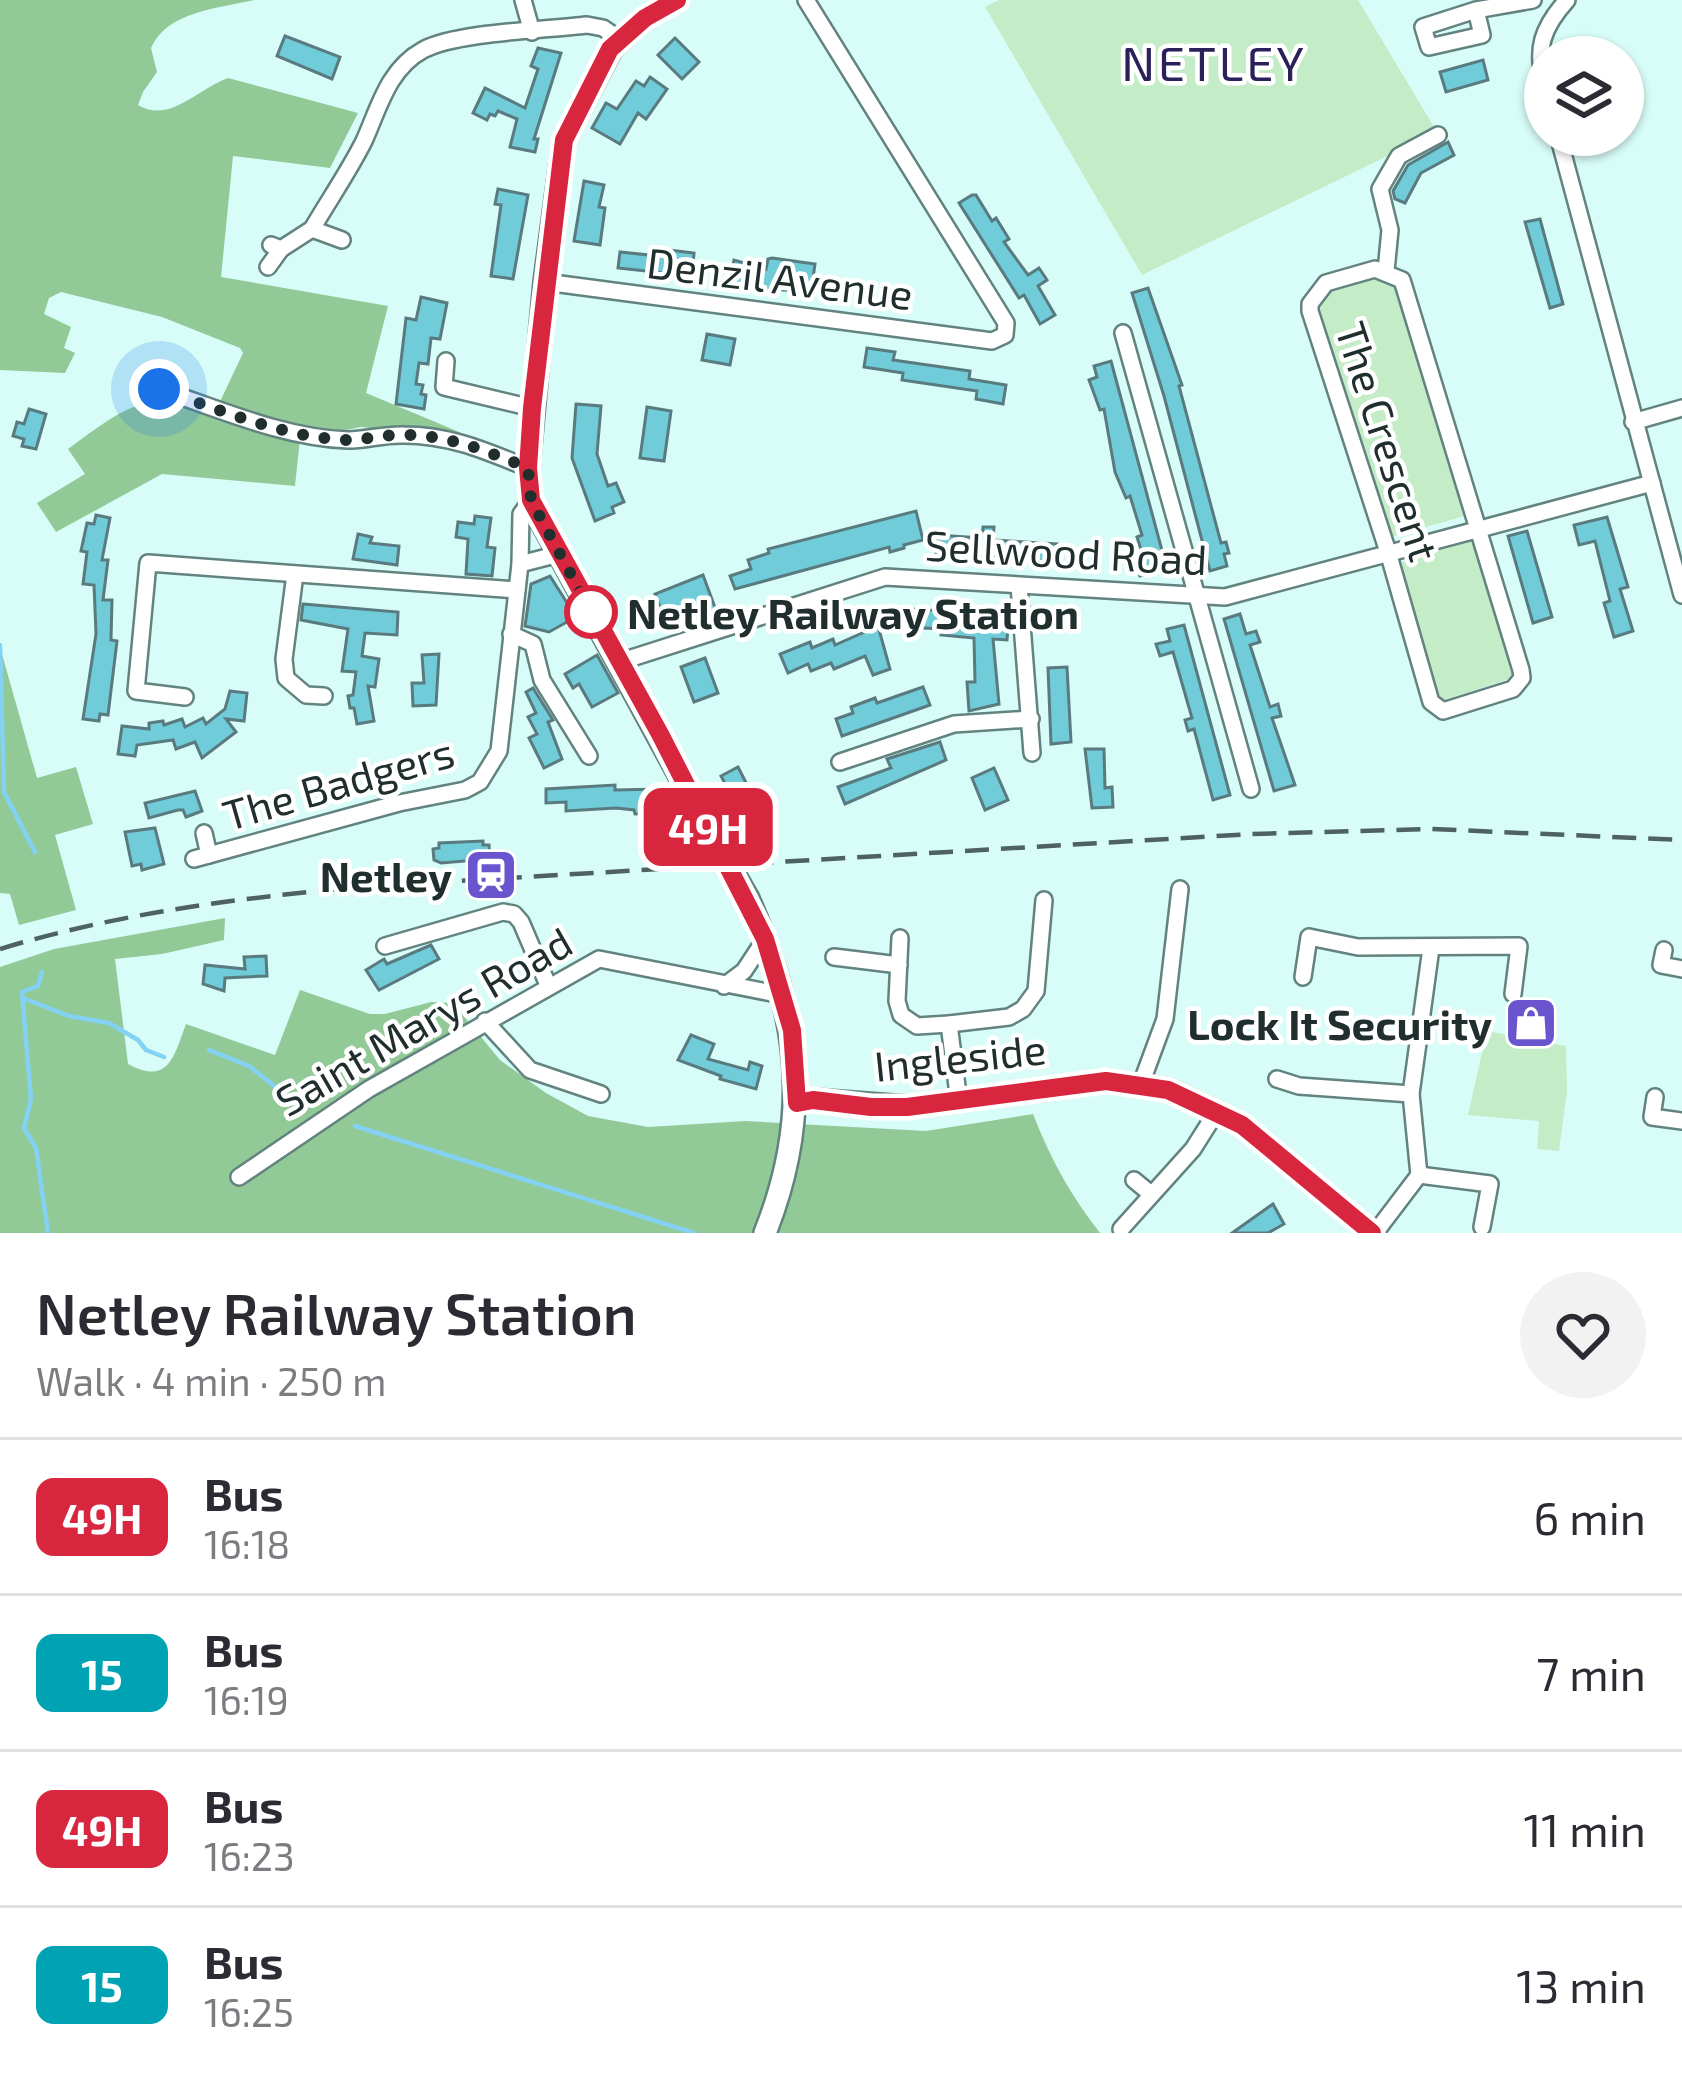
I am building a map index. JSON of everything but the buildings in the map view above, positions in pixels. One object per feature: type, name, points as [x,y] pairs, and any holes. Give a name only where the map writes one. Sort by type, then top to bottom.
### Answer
[{"type":"street","points":[[523,0],[532,32]]},
{"type":"street","points":[[677,0],[619,39],[592,79],[564,140],[528,468],[531,500],[748,899],[765,939],[792,1030],[797,1103],[790,1159],[765,1233]]},
{"type":"street","name":"Denzil Avenue","points":[[545,282],[992,340],[1010,338],[1006,323],[806,0]]},
{"type":"street","points":[[1476,10],[1482,35],[1429,47],[1423,27],[1456,8],[1476,10],[1533,0]]},
{"type":"street","points":[[1542,36],[1561,2]]},
{"type":"street","points":[[268,267],[276,247],[313,229],[396,73],[423,50],[587,25],[603,28],[619,39]]},
{"type":"street","points":[[1386,271],[1390,230],[1380,189],[1400,156],[1438,135]]},
{"type":"street","points":[[1563,156],[1682,595]]},
{"type":"street","points":[[313,229],[342,240]]},
{"type":"street","name":"The Crescent","points":[[1375,268],[1386,271],[1402,280],[1480,526],[1522,678],[1513,688],[1443,711],[1431,702],[1310,304],[1326,283],[1375,268]]},
{"type":"street","points":[[1123,333],[1250,790]]},
{"type":"street","points":[[446,361],[444,387],[532,408]]},
{"type":"street","points":[[159,389],[266,424],[333,438],[400,434],[454,438],[528,468]]},
{"type":"street","points":[[1633,422],[1682,408]]},
{"type":"street","name":"Sellwood Road","points":[[619,662],[885,577],[1225,597],[1652,483]]},
{"type":"street","name":"The Badgers","points":[[204,832],[201,857],[399,803],[465,790],[480,782],[499,751],[520,564],[521,514],[531,500]]},
{"type":"street","points":[[520,564],[559,554]]},
{"type":"street","points":[[184,698],[136,691],[148,563],[517,590]]},
{"type":"street","points":[[295,574],[284,659],[286,678],[306,695],[324,696]]},
{"type":"street","points":[[1019,586],[1032,753]]},
{"type":"street","points":[[512,634],[533,644],[542,680],[589,756]]},
{"type":"street","points":[[840,761],[954,724],[1030,719]]},
{"type":"street","points":[[1141,1084],[1166,1019],[1180,890]]},
{"type":"street","points":[[900,938],[897,1001],[901,1015],[917,1026],[1009,1017],[1023,1009],[1036,991],[1044,900]]},
{"type":"street","points":[[385,946],[503,912],[514,914],[548,985]]},
{"type":"street","points":[[1303,977],[1309,937],[1358,947],[1519,946],[1513,994]]},
{"type":"street","points":[[724,986],[744,970],[765,939]]},
{"type":"street","points":[[1374,1233],[1419,1175],[1411,1094],[1431,948]]},
{"type":"street","points":[[1664,950],[1661,965],[1682,969]]},
{"type":"street","points":[[834,957],[899,965]]},
{"type":"street","name":"Saint Marys Road","points":[[238,1177],[369,1089],[599,959],[782,995]]},
{"type":"street","points":[[484,1021],[530,1070],[601,1094]]},
{"type":"street","points":[[949,1024],[959,1102]]},
{"type":"street","points":[[1277,1079],[1299,1086],[1411,1094]]},
{"type":"street","name":"Ingleside","points":[[797,1103],[813,1100],[871,1107],[959,1102],[1106,1081],[1168,1090],[1242,1125],[1374,1233]]},
{"type":"street","points":[[1655,1096],[1652,1117],[1682,1121]]},
{"type":"street","points":[[1121,1229],[1193,1149],[1217,1111]]},
{"type":"street","points":[[1419,1175],[1490,1184],[1482,1227]]},
{"type":"street","points":[[1134,1180],[1151,1194]]},
{"type":"green space","points":[[0,0],[254,0],[196,13],[169,26],[151,48],[157,72],[138,105],[150,110],[173,107],[228,78],[358,113],[330,168],[233,156],[221,277],[388,306],[366,393],[464,434],[454,438],[361,427],[300,439],[295,486],[162,474],[56,532],[37,503],[85,474],[68,449],[136,406],[170,401],[217,408],[243,353],[162,317],[61,292],[49,298],[44,314],[71,327],[64,348],[75,353],[65,373],[0,370]]},
{"type":"green space","points":[[999,0],[1358,0],[1437,132],[1142,275],[985,7]]},
{"type":"green space","points":[[1381,277],[1398,286],[1468,515],[1391,537],[1318,308],[1327,292]]},
{"type":"green space","points":[[1475,539],[1515,677],[1440,701],[1399,563]]},
{"type":"green space","points":[[0,647],[37,778],[76,767],[93,824],[55,835],[76,910],[19,925],[10,894],[0,893]]},
{"type":"green space","points":[[225,918],[224,940],[115,959],[128,1064],[153,1072],[161,1069],[173,1057],[186,1024],[275,1055],[300,990],[370,1014],[448,1003],[500,1060],[588,1116],[648,1127],[746,1121],[926,1131],[1033,1114],[1062,1176],[1100,1233],[0,1233],[0,967],[54,949]]},
{"type":"green space","points":[[1487,1031],[1566,1046],[1567,1091],[1559,1151],[1537,1149],[1539,1121],[1468,1115]]},
{"type":"waterway","points":[[0,645],[4,792],[35,852]]},
{"type":"waterway","points":[[42,972],[38,986],[22,992],[31,1099],[24,1128],[36,1148],[48,1233]]},
{"type":"waterway","points":[[23,998],[69,1016],[109,1023],[164,1057]]},
{"type":"waterway","points":[[209,1050],[249,1066],[303,1109]]},
{"type":"waterway","points":[[355,1126],[694,1233]]},
{"type":"railway","points":[[0,949],[185,908],[373,886],[1252,834],[1432,829],[1682,840]]},
{"type":"bus line","name":"49H","points":[[677,0],[645,18],[610,49],[564,140],[532,408],[531,500],[748,899],[792,1030],[797,1103],[907,1107],[1106,1081],[1168,1090],[1242,1125],[1372,1233]]},
{"type":"place","name":"Netley Railway Station","points":[[591,612]]},
{"type":"place","name":"Netley","points":[[491,875]]},
{"type":"place","name":"Lock It Security","points":[[1531,1023]]},
{"type":"district","name":"NETLEY","points":[[1214,62]]},
{"type":"route","points":[[159,389],[266,424],[347,440],[400,434],[454,438],[528,468],[531,500],[591,612]]}]
